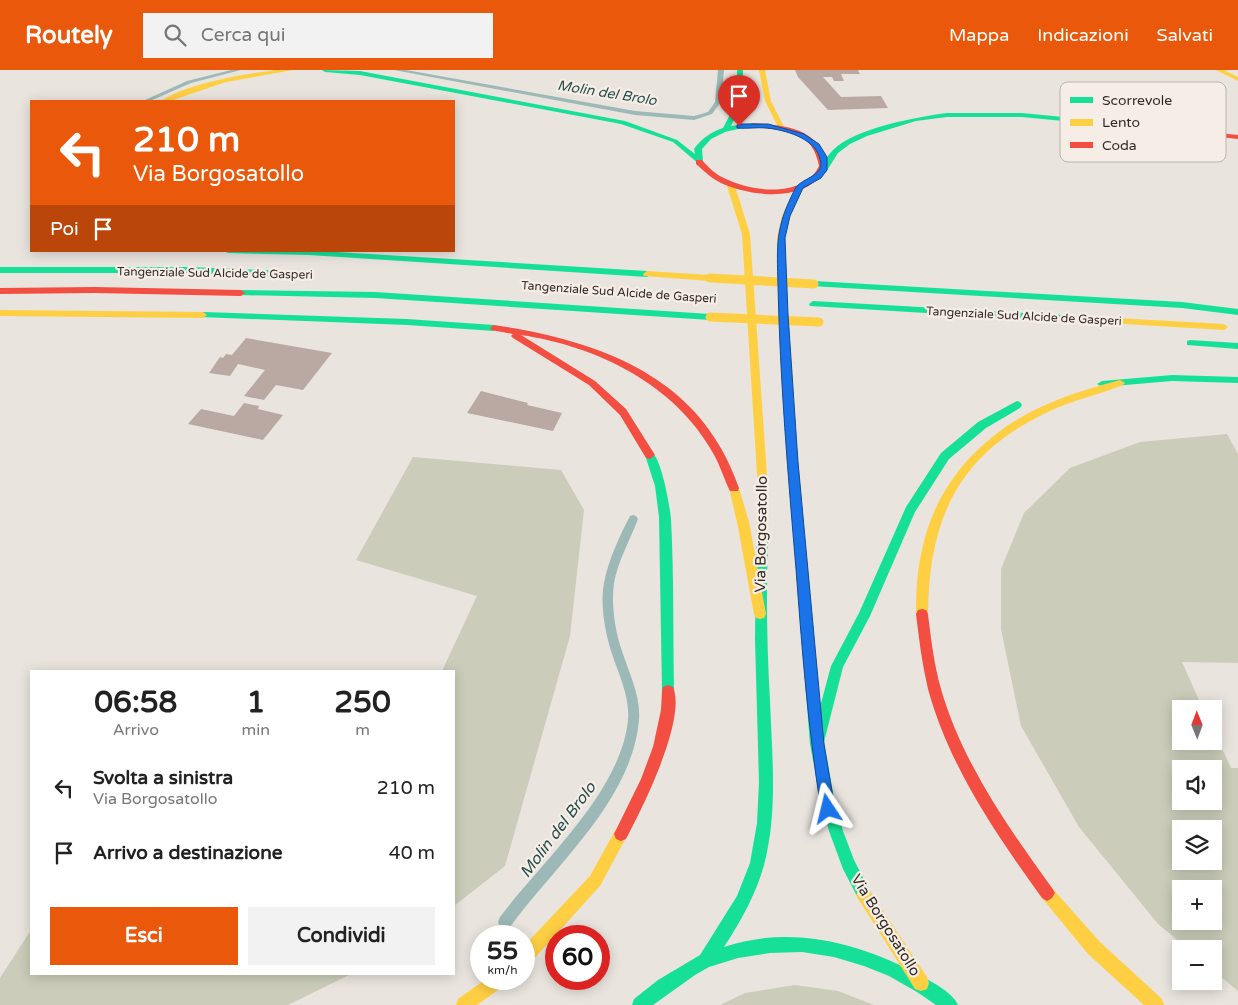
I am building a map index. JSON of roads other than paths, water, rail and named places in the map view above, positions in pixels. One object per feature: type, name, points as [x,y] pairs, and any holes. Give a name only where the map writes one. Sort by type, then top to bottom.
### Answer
[{"type":"main road","points":[[167,100],[203,86],[237,77],[290,70]]},
{"type":"main road","name":"Via Borgosatollo","points":[[325,70],[360,73],[623,122],[675,141],[697,160],[703,170],[731,186],[766,192],[800,187],[810,182],[823,170],[835,152],[848,143],[866,135],[915,120],[947,115],[1022,116],[1060,120]]},
{"type":"main road","points":[[726,129],[739,109],[742,99],[740,70]]},
{"type":"main road","points":[[762,70],[766,99],[772,114],[782,129]]},
{"type":"main road","points":[[1219,70],[1238,79]]},
{"type":"main road","points":[[697,160],[697,150],[703,141],[712,134],[726,129],[754,125],[782,129],[802,136],[816,146],[824,157],[823,170]]},
{"type":"main road","name":"Via Borgosatollo","points":[[706,960],[741,906],[757,864],[765,824],[766,767],[760,614],[763,490],[746,234],[731,186]]},
{"type":"main road","name":"Via Borgosatollo","points":[[800,187],[786,216],[781,238],[783,314],[792,462],[817,744],[828,809],[843,853],[863,893],[921,983]]},
{"type":"main road","points":[[268,252],[1182,305],[1238,312]]},
{"type":"main road","points":[[219,259],[308,261],[344,256]]},
{"type":"main road","points":[[40,258],[199,259]]},
{"type":"main road","name":"Tangenziale Sud Alcide de Gasperi","points":[[0,270],[190,270],[321,275]]},
{"type":"main road","name":"Tangenziale Sud Alcide de Gasperi","points":[[0,291],[95,290],[375,295],[710,317],[824,322]]},
{"type":"main road","name":"Tangenziale Sud Alcide de Gasperi","points":[[737,300],[1238,327]]},
{"type":"main road","points":[[1182,305],[1238,302]]},
{"type":"main road","points":[[0,313],[219,315],[424,323],[508,331],[568,342],[613,358],[647,377],[670,394],[691,413],[719,452],[736,488],[760,614]]},
{"type":"main road","points":[[508,331],[542,354],[592,383],[623,412],[649,452],[660,486],[665,517],[668,700],[659,749],[640,800],[594,881],[535,945]]},
{"type":"main road","points":[[1178,343],[1238,346]]},
{"type":"main road","points":[[1060,391],[1092,384],[1172,378],[1238,380]]},
{"type":"main road","points":[[1120,383],[1054,406],[1025,419],[996,439],[970,463],[946,492],[925,550],[920,586],[922,632],[932,680],[951,733],[983,800],[1030,870],[1086,939],[1156,1005]]},
{"type":"main road","points":[[817,744],[837,666],[864,616],[910,510],[945,456],[982,425],[1027,401]]},
{"type":"main road","points":[[640,1005],[672,979],[706,960],[747,947],[790,942],[834,947],[878,961],[921,983],[950,1005]]},
{"type":"main road","points":[[464,1005],[484,990]]},
{"type":"waterway","name":"Molin del Brolo","points":[[148,100],[189,82],[238,70]]},
{"type":"waterway","name":"Molin del Brolo","points":[[397,70],[635,113],[694,118],[710,113],[718,102],[721,70]]},
{"type":"waterway","name":"Molin del Brolo","points":[[505,922],[596,810],[624,759],[632,731],[633,706],[628,683],[612,636],[608,587],[613,568],[633,519]]}]
